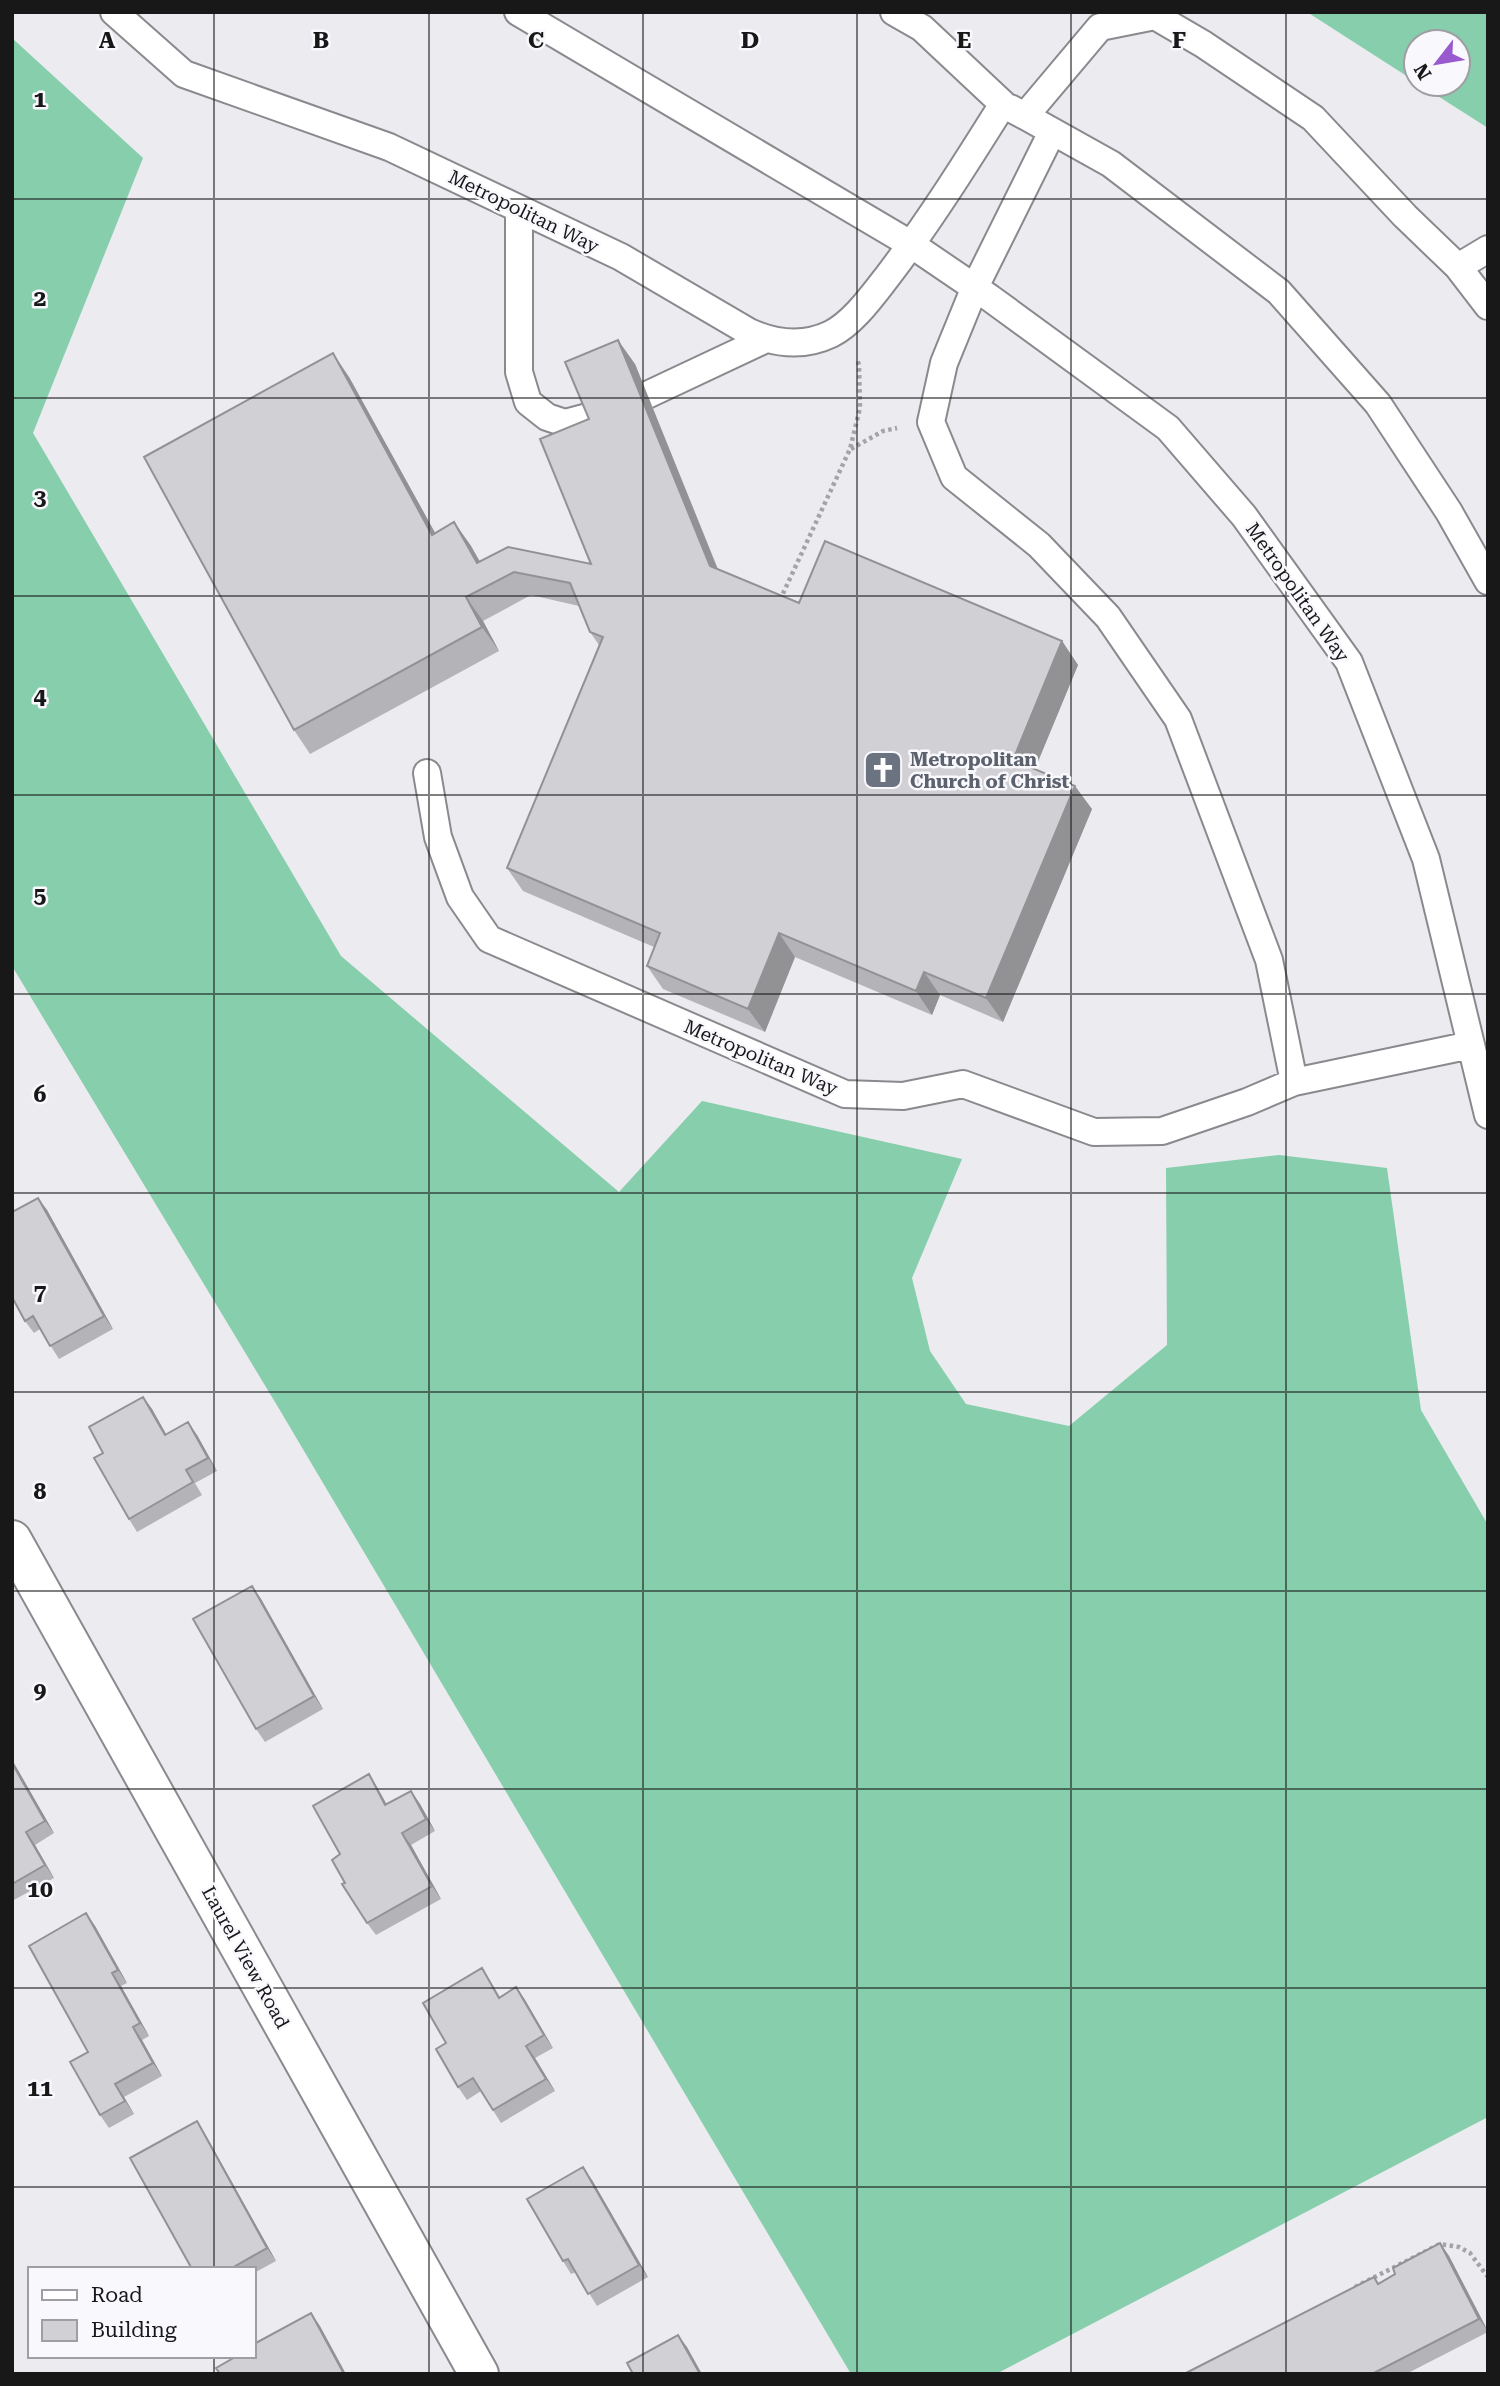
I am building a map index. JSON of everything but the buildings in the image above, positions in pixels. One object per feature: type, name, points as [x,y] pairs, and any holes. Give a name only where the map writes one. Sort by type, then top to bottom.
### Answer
[{"type":"street","name":"Laurel View Road","points":[[12,1540],[479,2374]]},
{"type":"lane","name":"Metropolitan Way","points":[[114,12],[184,74],[389,147],[621,257],[766,339],[796,344],[832,334],[864,307],[1014,110],[1100,27],[1154,16],[1203,44],[1313,118],[1405,216],[1458,267],[1488,306]]},
{"type":"lane","name":"Metropolitan Way","points":[[518,12],[912,245],[1168,428],[1244,516],[1349,662],[1426,859],[1488,1115]]},
{"type":"lane","points":[[894,12],[922,28],[1014,110],[1111,164],[1279,292],[1378,404],[1450,512],[1488,581]]},
{"type":"lane","points":[[1052,132],[975,288],[944,363],[930,422],[954,477],[1039,545],[1108,617],[1178,719],[1269,960],[1294,1082]]},
{"type":"lane","points":[[519,209],[519,372],[528,401],[547,417],[565,423],[595,415]]},
{"type":"lane","points":[[1458,267],[1488,249]]},
{"type":"lane","points":[[647,395],[766,339]]},
{"type":"lane","name":"Metropolitan Way","points":[[427,773],[442,849],[460,897],[489,939],[845,1094],[903,1096],[963,1084],[1094,1132],[1162,1131],[1247,1102],[1294,1082],[1471,1045]]},
{"type":"path","points":[[775,610],[850,449],[860,408],[859,365],[842,326]]},
{"type":"path","points":[[850,449],[883,431],[930,422]]},
{"type":"path","points":[[1343,2293],[1440,2245],[1470,2253],[1488,2277]]},
{"type":"green space","points":[[1307,12],[1488,12],[1488,128],[1441,98],[1472,98],[1472,28],[1402,28],[1402,73]]},
{"type":"green space","points":[[12,38],[143,158],[33,433],[341,956],[619,1192],[702,1101],[962,1159],[912,1278],[930,1351],[966,1404],[1069,1426],[1167,1345],[1166,1168],[1279,1155],[1387,1168],[1421,1410],[1488,1525],[1488,2117],[996,2374],[851,2374],[278,1407],[12,966]]},
{"type":"place","name":"Metropolitan Church of Christ","points":[[883,770]]}]
